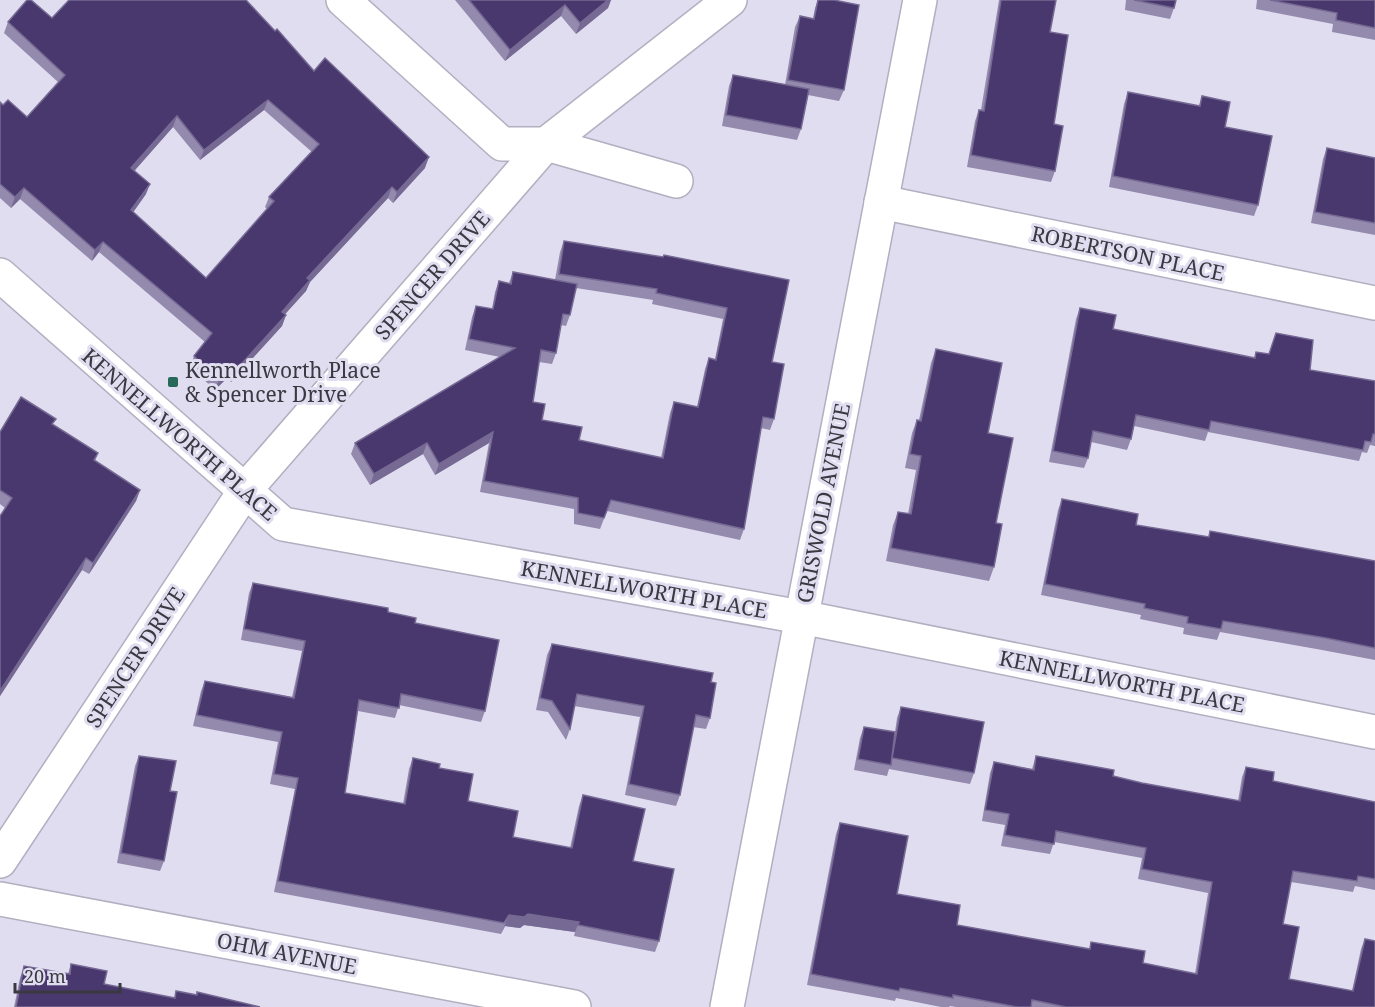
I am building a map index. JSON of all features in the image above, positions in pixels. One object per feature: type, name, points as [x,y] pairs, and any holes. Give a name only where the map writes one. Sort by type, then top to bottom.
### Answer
[{"type":"street","points":[[343,0],[502,144],[546,144],[676,181]]},
{"type":"street","name":"SPENCER DRIVE","points":[[0,861],[246,489],[546,144],[730,0]]},
{"type":"street","name":"GRISWOLD AVENUE","points":[[727,1007],[920,0]]},
{"type":"street","name":"ROBERTSON PLACE","points":[[881,202],[1375,303]]},
{"type":"street","name":"KENNELLWORTH PLACE","points":[[0,275],[246,489],[283,524],[801,617],[1375,732]]},
{"type":"street","name":"OHM AVENUE","points":[[0,898],[574,1007]]},
{"type":"building","points":[[27,0],[31,0],[52,18],[69,0],[246,0],[275,31],[277,29],[314,71],[325,58],[429,157],[397,192],[392,187],[307,278],[310,280],[282,312],[286,315],[235,371],[230,367],[219,380],[194,356],[212,333],[103,242],[95,250],[24,188],[15,197],[0,184],[0,102],[3,105],[8,100],[27,117],[65,75],[8,22]],"holes":[[[268,100],[319,144],[269,197],[274,201],[206,278],[131,210],[150,184],[131,168],[177,116],[204,150]]]},
{"type":"building","points":[[469,0],[608,0],[580,23],[565,5],[510,50]]},
{"type":"building","points":[[818,0],[834,0],[859,5],[844,90],[788,80],[800,16],[814,19]]},
{"type":"building","points":[[1001,0],[1056,0],[1050,32],[1068,35],[1054,124],[1063,126],[1055,171],[971,155],[979,110],[984,111]]},
{"type":"building","points":[[1134,0],[1176,0],[1174,8]]},
{"type":"building","points":[[1270,0],[1375,0],[1375,28],[1336,20],[1337,13]]},
{"type":"building","points":[[733,75],[809,89],[801,129],[726,115]]},
{"type":"building","points":[[1128,92],[1200,106],[1202,96],[1230,102],[1225,127],[1272,136],[1258,205],[1113,176]]},
{"type":"building","points":[[1327,148],[1375,158],[1375,223],[1315,212]]},
{"type":"building","points":[[564,241],[663,257],[664,255],[789,280],[772,362],[784,364],[774,419],[763,417],[744,529],[611,500],[604,518],[578,513],[578,498],[484,481],[493,432],[439,464],[427,443],[374,474],[355,443],[515,348],[469,339],[476,306],[493,309],[499,281],[511,284],[513,272],[577,284],[570,315],[563,314],[556,353],[541,350],[533,402],[545,404],[542,420],[582,427],[579,440],[663,458],[674,402],[698,407],[709,358],[716,360],[727,308],[656,293],[657,289],[559,274]]},
{"type":"building","points":[[1080,308],[1116,315],[1113,329],[1255,358],[1256,352],[1269,354],[1276,333],[1313,340],[1310,370],[1375,381],[1375,434],[1371,442],[1365,441],[1363,450],[1211,421],[1209,430],[1136,415],[1131,439],[1093,431],[1088,458],[1053,451]]},
{"type":"building","points":[[936,349],[1002,363],[988,433],[1013,438],[996,523],[1002,524],[994,567],[891,548],[898,512],[911,514],[921,456],[910,454],[917,420],[921,421]]},
{"type":"building","points":[[21,397],[56,419],[52,424],[98,453],[94,460],[140,490],[93,563],[86,558],[0,691],[0,516],[12,498],[0,490],[0,432]]},
{"type":"building","points":[[1062,499],[1138,514],[1136,525],[1209,537],[1210,531],[1375,561],[1375,648],[1223,621],[1221,629],[1187,623],[1188,617],[1144,608],[1145,604],[1045,584]]},
{"type":"building","points":[[253,583],[388,608],[388,612],[416,618],[415,623],[499,640],[485,711],[401,694],[399,708],[359,700],[345,793],[405,804],[413,758],[440,764],[439,768],[473,774],[468,801],[518,811],[513,837],[572,848],[583,795],[645,809],[633,861],[674,869],[659,941],[578,925],[579,922],[528,914],[524,917],[509,915],[504,923],[278,881],[298,778],[274,774],[282,732],[197,715],[205,681],[294,698],[305,641],[244,629]]},
{"type":"building","points":[[552,644],[713,673],[711,682],[716,683],[710,718],[696,715],[680,795],[629,784],[644,706],[577,694],[570,729],[552,701],[540,698]]},
{"type":"building","points":[[901,707],[984,722],[974,773],[892,758]]},
{"type":"building","points":[[864,727],[895,732],[891,765],[858,759]]},
{"type":"building","points":[[139,756],[176,761],[170,791],[177,792],[164,861],[121,853]]},
{"type":"building","points":[[1036,756],[1114,770],[1113,776],[1142,783],[1240,801],[1246,767],[1274,772],[1273,781],[1375,802],[1375,879],[1358,876],[1357,881],[1293,871],[1283,924],[1299,927],[1289,979],[1353,991],[1365,939],[1375,941],[1375,1007],[1066,1007],[1032,1000],[1031,1007],[1017,1007],[953,995],[953,998],[900,988],[899,991],[811,974],[840,823],[908,836],[897,894],[960,905],[957,925],[1090,949],[1091,942],[1145,951],[1143,963],[1197,974],[1212,882],[1142,869],[1146,848],[1056,831],[1054,844],[1005,835],[1009,814],[985,810],[994,762],[1034,770]]},
{"type":"building","points":[[71,964],[107,971],[104,984],[175,998],[176,991],[197,995],[197,992],[260,1007],[16,1007],[24,966],[70,974]]},
{"type":"place","name":"Kennellworth Place & Spencer Drive","points":[[173,382]]}]
